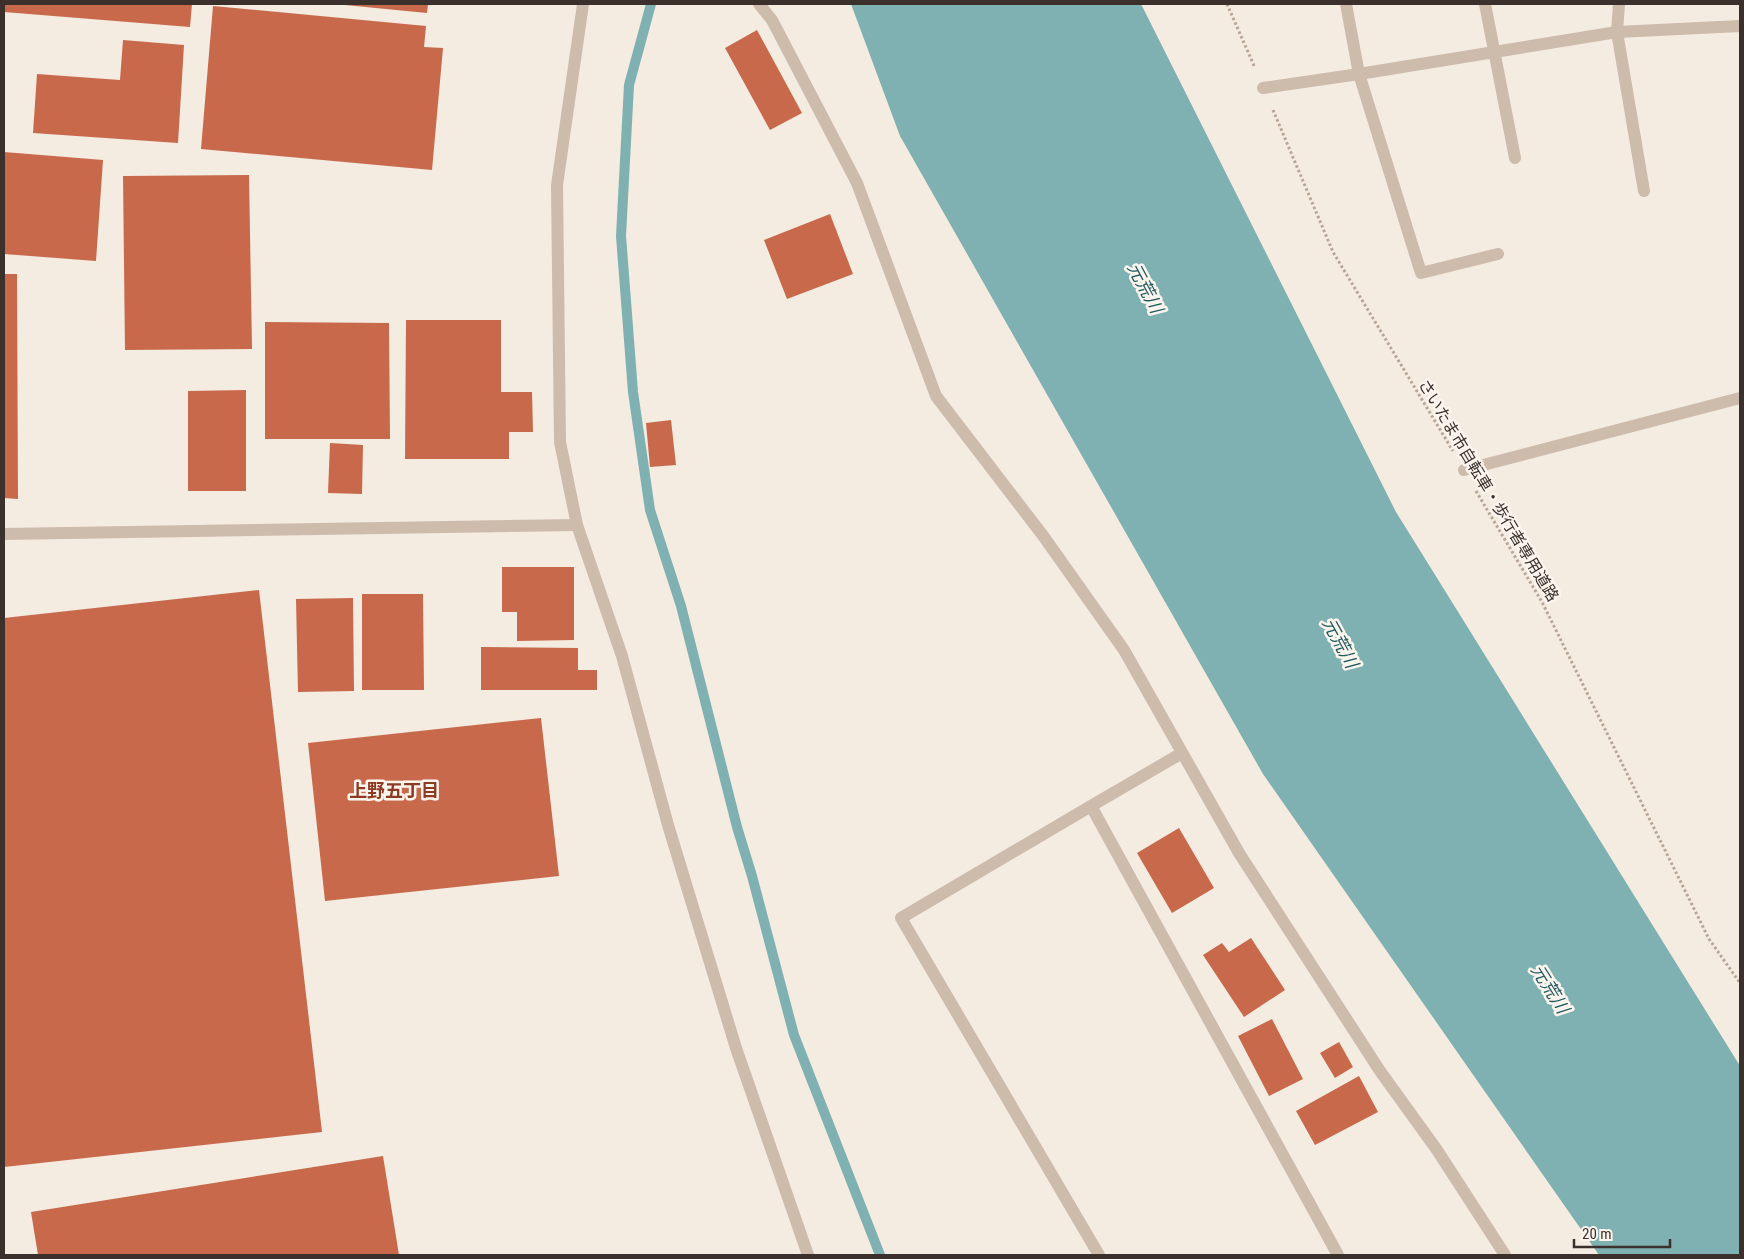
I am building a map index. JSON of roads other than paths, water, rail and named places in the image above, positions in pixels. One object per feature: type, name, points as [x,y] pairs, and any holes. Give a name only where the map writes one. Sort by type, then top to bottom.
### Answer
[{"type":"street","points":[[583,4],[557,185],[560,442],[577,525],[622,656],[668,825],[736,1048],[808,1255]]},
{"type":"street","points":[[759,4],[772,20],[857,183],[936,396],[1044,537],[1124,650],[1239,853],[1380,1071],[1437,1150],[1505,1255]]},
{"type":"street","points":[[1346,4],[1360,74],[1421,272],[1498,254]]},
{"type":"street","points":[[1485,4],[1515,158]]},
{"type":"street","points":[[1619,4],[1617,32],[1644,191]]},
{"type":"street","points":[[1263,88],[1617,32],[1740,26]]},
{"type":"street","points":[[1464,470],[1740,398]]},
{"type":"street","points":[[4,534],[577,525]]},
{"type":"street","points":[[1099,1255],[901,918],[1182,752]]},
{"type":"street","points":[[1091,806],[1338,1255]]},
{"type":"water","name":"元荒川","points":[[851,4],[1141,4],[1396,512],[1740,1066],[1740,1255],[1599,1255],[1263,774],[900,136]]},
{"type":"waterway","points":[[651,4],[629,85],[621,236],[633,392],[650,510],[681,606],[737,827],[752,876],[794,1035],[880,1255]]},
{"type":"district","name":"上野五丁目","points":[[394,791]]}]
